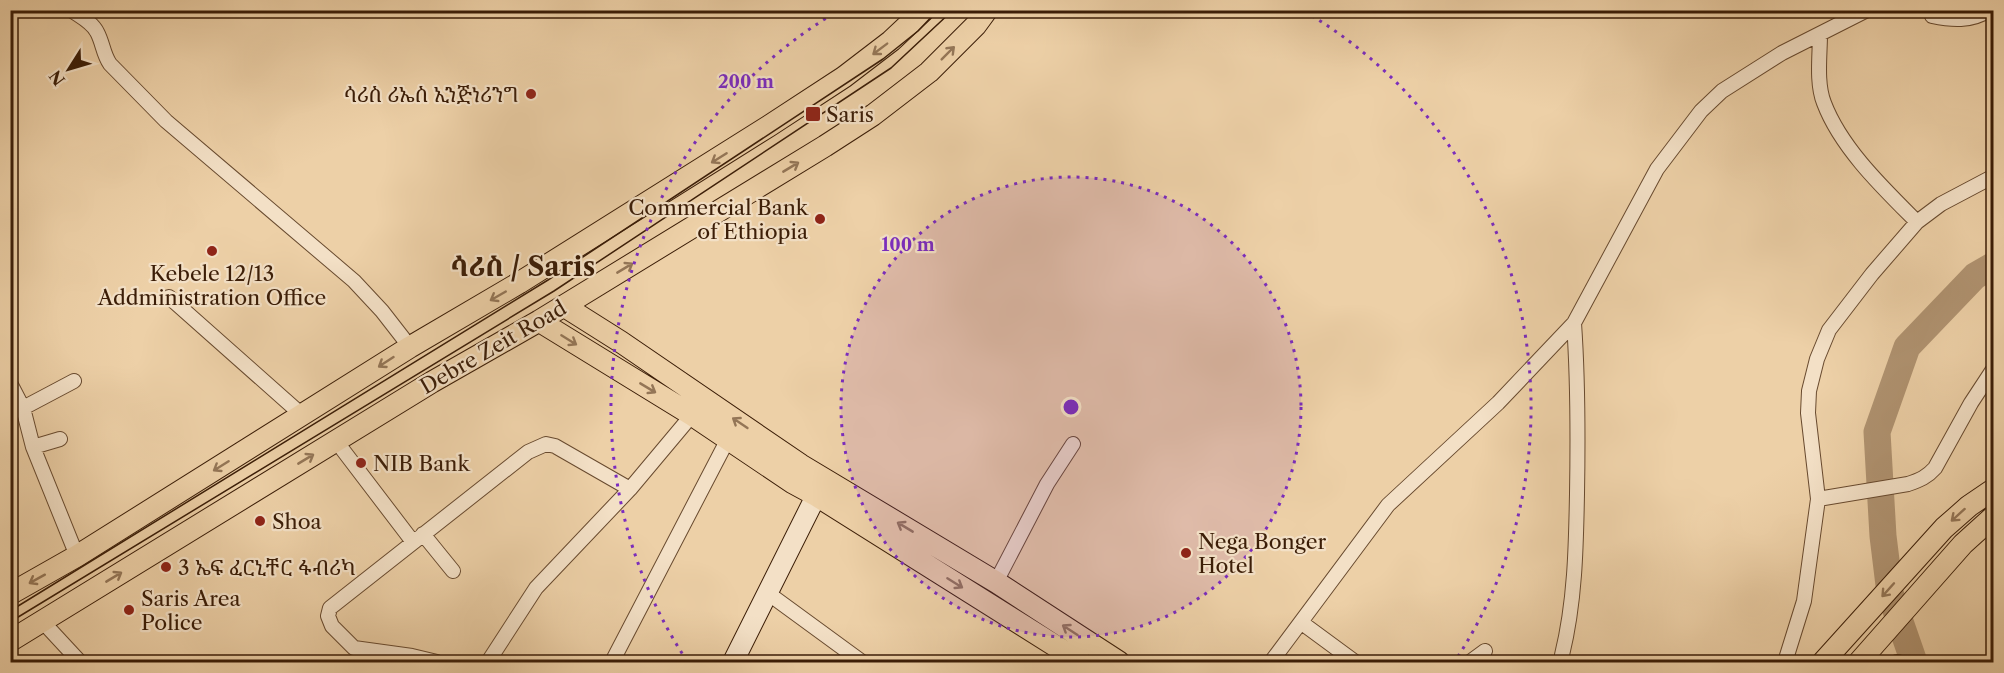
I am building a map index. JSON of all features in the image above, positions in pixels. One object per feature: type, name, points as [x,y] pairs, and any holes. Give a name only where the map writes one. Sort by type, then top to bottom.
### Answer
[{"type":"main road","name":"Debre Zeit Road","points":[[10,594],[77,556],[410,347],[519,284],[770,126],[854,70],[891,41],[924,10]]},
{"type":"main road","name":"Debre Zeit Road","points":[[10,641],[432,382],[564,306],[873,115],[928,72],[976,25],[987,10]]},
{"type":"main road","points":[[564,306],[621,342],[821,488],[1081,663]]},
{"type":"main road","points":[[539,321],[692,415],[793,483],[821,488],[996,582],[1119,663]]},
{"type":"main road","points":[[1823,663],[1927,546],[1969,506],[1994,489]]},
{"type":"main road","points":[[1859,663],[1964,544],[1994,516]]},
{"type":"street","points":[[71,10],[91,24],[98,33],[105,57],[110,64],[166,121],[354,281],[382,311],[410,347]]},
{"type":"street","points":[[1271,663],[1388,505],[1498,403],[1574,323],[1657,169],[1701,111],[1722,92],[1782,53],[1867,10]]},
{"type":"street","points":[[1932,16],[1967,19],[1989,10]]},
{"type":"street","points":[[1820,34],[1820,86],[1823,102],[1845,140],[1874,179],[1917,222]]},
{"type":"street","points":[[1785,663],[1804,601],[1823,498],[1808,413],[1809,391],[1816,359],[1829,330],[1872,274],[1917,222],[1941,204],[1994,176]]},
{"type":"street","points":[[169,297],[302,415]]},
{"type":"street","points":[[1563,663],[1562,655],[1574,587],[1576,528],[1578,455],[1574,323]]},
{"type":"street","points":[[1823,498],[1921,480],[1935,468],[1971,403],[1994,368]]},
{"type":"street","points":[[23,408],[74,381]]},
{"type":"street","points":[[10,383],[23,408],[33,447],[77,556]]},
{"type":"street","points":[[488,663],[536,588],[630,489],[692,415]]},
{"type":"street","points":[[33,447],[60,439]]},
{"type":"street","points":[[612,663],[728,439]]},
{"type":"street","points":[[336,441],[418,538],[453,571]]},
{"type":"street","points":[[436,663],[354,648],[332,626],[328,616],[330,608],[528,452],[546,444],[555,446],[630,489]]},
{"type":"street","points":[[996,582],[1047,484],[1073,444]]},
{"type":"street","points":[[733,663],[821,488]]},
{"type":"street","points":[[769,594],[862,663]]},
{"type":"street","points":[[42,621],[80,663]]},
{"type":"street","points":[[1302,623],[1355,663]]},
{"type":"street","points":[[1470,663],[1485,651]]},
{"type":"waterway","points":[[1914,662],[1890,593],[1883,536],[1877,432],[1907,347],[1975,276],[1994,265]]},
{"type":"tram line","points":[[10,611],[548,280],[883,59],[918,31],[938,10]]},
{"type":"tram line","points":[[10,622],[554,291],[891,68],[953,10]]},
{"type":"place","name":"ሳሪስ ሪኤስ ኢንጅነሪንግ","points":[[531,94]]},
{"type":"place","name":"Saris","points":[[813,114]]},
{"type":"place","name":"Commercial Bank of Ethiopia","points":[[820,219]]},
{"type":"place","name":"Kebele 12/13 Addministration Office","points":[[212,251]]},
{"type":"place","name":"NIB Bank","points":[[361,463]]},
{"type":"place","name":"Shoa","points":[[260,521]]},
{"type":"place","name":"Nega Bonger Hotel","points":[[1186,553]]},
{"type":"place","name":"3 ኤፍ ፈርኒቸር ፋብሪካ","points":[[166,567]]},
{"type":"place","name":"Saris Area Police","points":[[129,610]]},
{"type":"district","name":"ሳሪስ / Saris","points":[[523,266]]}]
